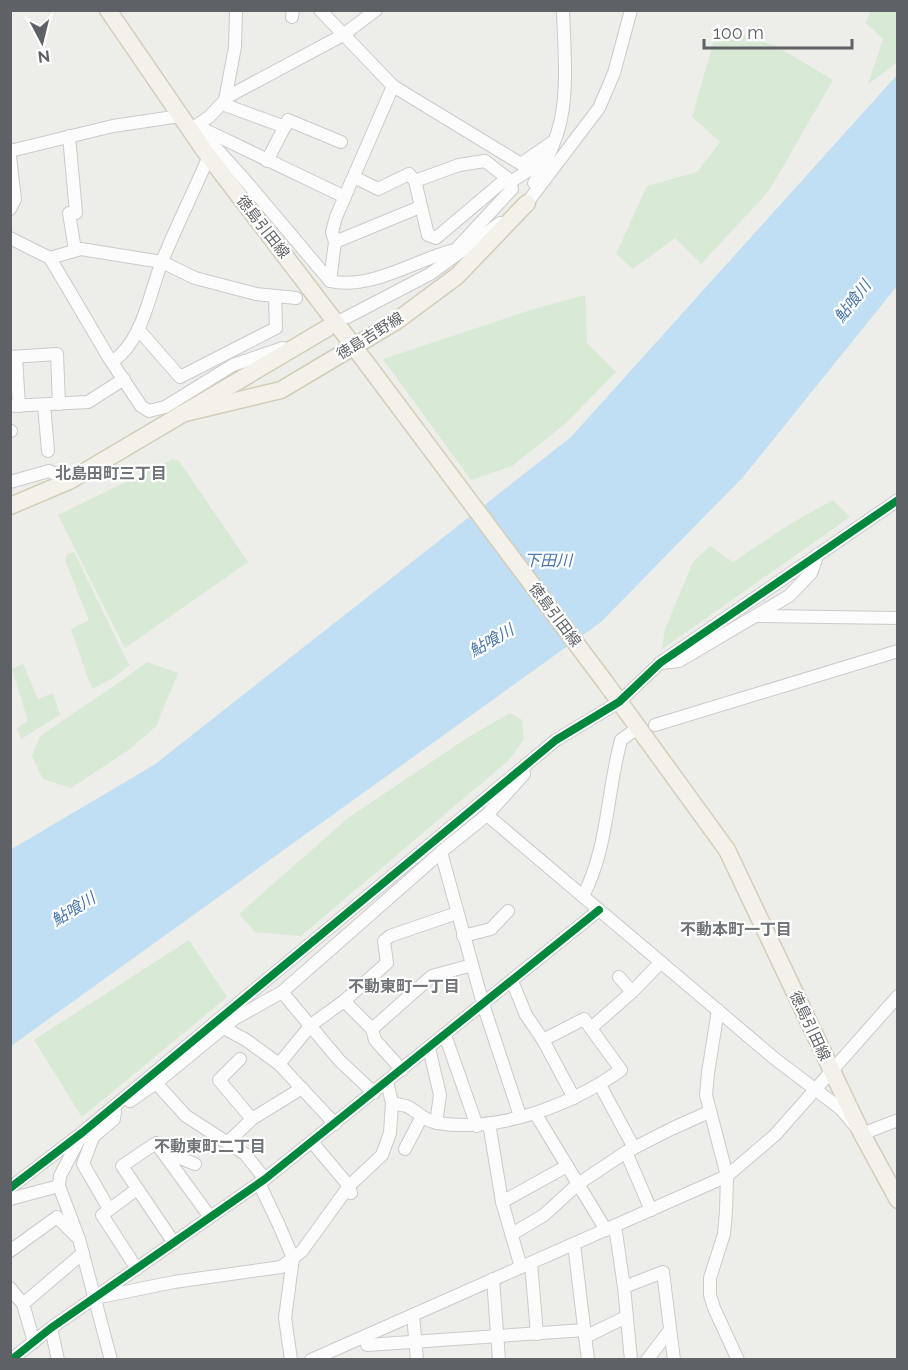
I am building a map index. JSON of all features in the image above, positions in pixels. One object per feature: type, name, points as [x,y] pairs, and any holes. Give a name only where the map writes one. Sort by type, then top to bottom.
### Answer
[{"type":"main road","name":"徳島引田線","points":[[108,10],[209,156],[605,682],[727,850],[896,1201]]},
{"type":"main road","name":"徳島吉野線","points":[[181,414],[281,390],[386,328],[457,276],[527,203]]},
{"type":"main road","name":"徳島吉野線","points":[[10,506],[69,481],[338,325]]},
{"type":"street","points":[[224,102],[235,47],[236,10]]},
{"type":"street","points":[[320,10],[393,86],[521,164],[554,141]]},
{"type":"street","points":[[10,151],[113,126],[188,123],[209,117],[224,102],[259,80],[343,35],[376,10]]},
{"type":"street","points":[[527,203],[530,191],[549,158],[561,117],[564,76],[563,10]]},
{"type":"street","points":[[338,325],[430,274],[461,248],[527,203],[598,108],[614,74],[632,10]]},
{"type":"street","points":[[330,281],[335,242],[332,232],[393,86]]},
{"type":"street","points":[[224,102],[285,127]]},
{"type":"street","points":[[267,161],[288,120],[341,142]]},
{"type":"street","points":[[188,123],[345,197]]},
{"type":"street","points":[[188,123],[244,179],[330,281],[345,285],[396,271],[461,248],[512,189],[508,180],[485,161],[459,165],[415,180]]},
{"type":"street","points":[[69,136],[76,213],[69,213],[75,250]]},
{"type":"street","points":[[112,362],[123,355],[138,329],[157,282],[162,262],[209,156]]},
{"type":"street","points":[[10,157],[15,199],[10,210]]},
{"type":"street","points":[[354,177],[378,189],[409,174],[415,180],[428,235],[436,238],[508,180],[549,158]]},
{"type":"street","points":[[335,242],[420,207]]},
{"type":"street","points":[[10,238],[50,258],[112,362],[141,406],[149,411],[165,407],[233,365],[309,341]]},
{"type":"street","points":[[50,258],[81,249],[162,262],[195,278],[256,294],[296,298]]},
{"type":"street","points":[[138,329],[180,377],[276,328],[275,296]]},
{"type":"street","points":[[59,404],[57,354],[13,357],[15,406],[44,405],[59,404],[88,402],[124,379]]},
{"type":"street","points":[[44,405],[48,450]]},
{"type":"street","points":[[10,482],[49,471],[69,481]]},
{"type":"street","points":[[10,1188],[82,1132],[556,740],[619,702],[660,663],[897,500]]},
{"type":"street","points":[[660,663],[679,661],[789,596],[811,573],[819,554]]},
{"type":"street","points":[[755,616],[897,618]]},
{"type":"street","points":[[656,725],[897,651]]},
{"type":"street","points":[[583,896],[592,879],[601,843],[621,740],[632,732]]},
{"type":"street","points":[[99,1117],[115,1111],[156,1083],[234,1019],[282,992],[441,852],[487,815],[556,740]]},
{"type":"street","points":[[487,815],[814,1090],[841,1108],[862,1134],[897,1120]]},
{"type":"street","points":[[441,852],[483,1004],[520,1116]]},
{"type":"street","points":[[12,1359],[51,1328],[262,1181],[387,1083],[599,910]]},
{"type":"street","points":[[463,936],[491,929],[508,911]]},
{"type":"street","points":[[279,1064],[311,1025],[344,1001],[387,963],[384,941],[390,936],[457,913]]},
{"type":"street","points":[[591,1028],[632,992],[661,962]]},
{"type":"street","points":[[372,1029],[432,976],[472,965]]},
{"type":"street","points":[[619,977],[632,992]]},
{"type":"street","points":[[512,981],[526,1015],[543,1040],[574,1098]]},
{"type":"street","points":[[282,992],[339,1060],[374,1093]]},
{"type":"street","points":[[311,1359],[364,1341],[413,1315],[727,1176],[775,1135],[897,996]]},
{"type":"street","points":[[344,1001],[372,1029],[375,1040],[402,1070]]},
{"type":"street","points":[[718,1010],[706,1095],[727,1176],[724,1234],[710,1278],[710,1295],[738,1359]]},
{"type":"street","points":[[392,1103],[407,1106],[421,1118],[436,1123],[483,1124],[535,1113],[574,1098],[600,1085],[621,1070],[584,1019],[543,1040]]},
{"type":"street","points":[[224,1028],[246,1040],[279,1064],[335,1124]]},
{"type":"street","points":[[445,1035],[483,1124],[502,1202],[512,1234],[526,1265],[537,1334]]},
{"type":"street","points":[[429,1048],[440,1095],[436,1123]]},
{"type":"street","points":[[240,1059],[219,1080],[252,1119]]},
{"type":"street","points":[[156,1083],[186,1116],[245,1154],[262,1181],[293,1258],[285,1318],[291,1359]]},
{"type":"street","points":[[95,1298],[174,1282],[281,1267],[302,1251],[382,1155],[390,1133],[392,1103],[387,1083]]},
{"type":"street","points":[[600,1085],[630,1150],[651,1210]]},
{"type":"street","points":[[228,1142],[252,1119],[302,1088]]},
{"type":"street","points":[[110,1209],[83,1164],[93,1137],[114,1119],[115,1111]]},
{"type":"street","points":[[512,1234],[544,1215],[578,1184],[630,1150],[709,1112]]},
{"type":"street","points":[[535,1113],[578,1184],[610,1228],[624,1287],[631,1359]]},
{"type":"street","points":[[405,1149],[421,1118]]},
{"type":"street","points":[[82,1132],[60,1176],[59,1186],[79,1239],[111,1359]]},
{"type":"street","points":[[312,1142],[351,1191]]},
{"type":"street","points":[[156,1143],[210,1217]]},
{"type":"street","points":[[156,1143],[177,1157],[195,1164]]},
{"type":"street","points":[[156,1143],[122,1166],[174,1243]]},
{"type":"street","points":[[502,1202],[567,1166]]},
{"type":"street","points":[[10,1199],[59,1186]]},
{"type":"street","points":[[137,1189],[102,1215],[137,1269]]},
{"type":"street","points":[[10,1251],[57,1217],[79,1239]]},
{"type":"street","points":[[574,1244],[588,1359]]},
{"type":"street","points":[[23,1304],[83,1253]]},
{"type":"street","points":[[624,1287],[663,1272],[674,1359]]},
{"type":"street","points":[[494,1279],[500,1359]]},
{"type":"street","points":[[10,1288],[23,1304],[34,1342]]},
{"type":"street","points":[[413,1315],[417,1359]]},
{"type":"street","points":[[364,1341],[416,1342],[585,1333],[626,1317]]},
{"type":"street","points":[[51,1328],[58,1359]]},
{"type":"street","points":[[647,1359],[670,1330]]},
{"type":"street","points":[[364,1341],[368,1359]]},
{"type":"green space","points":[[871,11],[897,11],[898,62],[868,84],[883,39],[866,23]]},
{"type":"green space","points":[[718,26],[776,46],[833,80],[769,191],[701,264],[675,238],[633,269],[616,254],[647,186],[697,172],[720,142],[692,117]]},
{"type":"green space","points":[[585,295],[587,343],[616,372],[566,423],[512,466],[471,480],[383,359],[534,309]]},
{"type":"green space","points":[[173,459],[179,461],[248,562],[125,648],[58,515]]},
{"type":"green space","points":[[833,500],[850,517],[662,649],[665,629],[693,562],[710,546],[733,562],[787,526]]},
{"type":"green space","points":[[74,552],[129,665],[113,678],[92,689],[71,629],[89,620],[65,560],[67,555]]},
{"type":"green space","points":[[147,662],[178,673],[156,726],[130,749],[71,788],[43,779],[32,756],[40,736]]},
{"type":"green space","points":[[23,664],[38,699],[53,693],[60,715],[21,739],[17,728],[28,721],[12,669]]},
{"type":"green space","points":[[510,713],[522,720],[524,739],[509,760],[301,936],[255,932],[239,914],[348,818],[467,738]]},
{"type":"green space","points":[[189,940],[227,997],[82,1117],[34,1040]]},
{"type":"water","name":"下田川","points":[[897,75],[897,286],[743,477],[601,622],[11,1046],[10,850],[154,765],[571,437]]},
{"type":"cycle path","points":[[10,1188],[83,1132],[556,740],[619,702],[660,663],[898,500]]},
{"type":"cycle path","points":[[11,1360],[51,1328],[265,1179],[599,910]]},
{"type":"district","name":"北島田町三丁目","points":[[111,473]]},
{"type":"district","name":"不動本町一丁目","points":[[736,929]]},
{"type":"district","name":"不動東町一丁目","points":[[404,986]]},
{"type":"district","name":"不動東町二丁目","points":[[210,1146]]},
{"type":"water label","name":"鮎喰川","points":[[852,301]]},
{"type":"water label","name":"鮎喰川","points":[[491,640]]},
{"type":"water label","name":"鮎喰川","points":[[73,909]]}]
